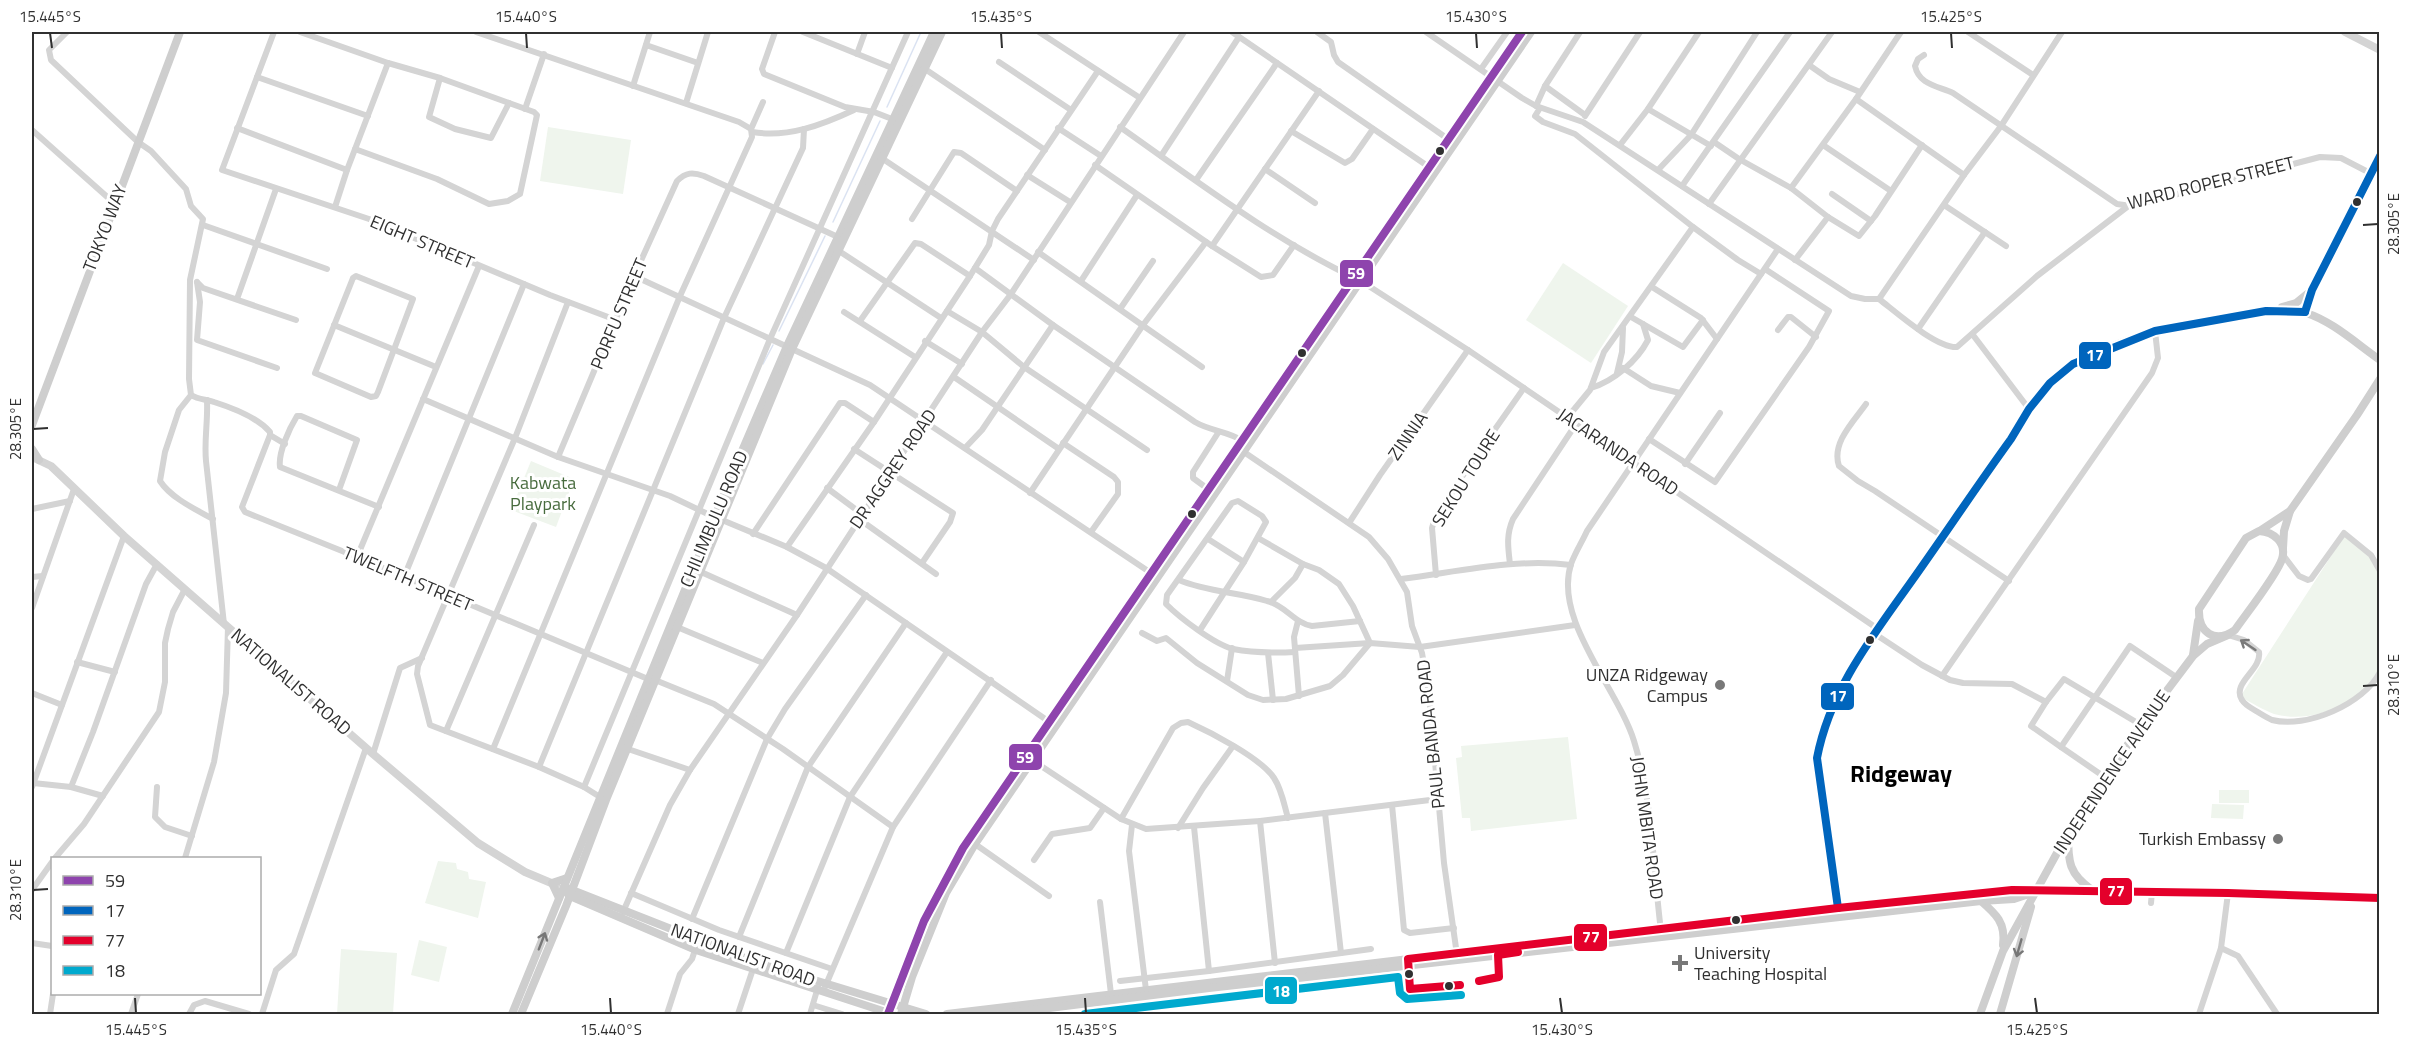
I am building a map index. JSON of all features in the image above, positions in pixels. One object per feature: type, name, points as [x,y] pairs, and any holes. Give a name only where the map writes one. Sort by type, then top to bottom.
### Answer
[{"type":"main road","name":"TOKYO WAY","points":[[32,425],[180,32]]},
{"type":"main road","name":"CHILIMBULU ROAD","points":[[521,1014],[718,519],[838,237],[934,32]]},
{"type":"main road","name":"CHILIMBULU ROAD","points":[[790,348],[839,251],[942,32]]},
{"type":"main road","points":[[890,1012],[934,900],[963,848],[1053,725],[1358,279],[1494,78],[1522,32]]},
{"type":"main road","points":[[1358,279],[1448,139],[1531,32]]},
{"type":"main road","points":[[2305,312],[2312,290],[2379,155]]},
{"type":"main road","points":[[1839,912],[1818,774],[1819,738],[1830,709],[1877,632],[2011,439],[2029,409],[2060,373],[2073,364],[2155,332],[2276,310],[2296,303],[2312,290]]},
{"type":"main road","points":[[2276,310],[2305,312],[2319,318],[2379,360]]},
{"type":"main road","name":"INDEPENDENCE AVENUE","points":[[1980,1014],[2003,951],[2068,833],[2141,725],[2193,656],[2207,644],[2235,630],[2281,561],[2284,531],[2290,511],[2357,416],[2379,379]]},
{"type":"main road","points":[[1155,575],[1208,489],[1241,447]]},
{"type":"main road","points":[[32,449],[34,459]]},
{"type":"main road","name":"INDEPENDENCE AVENUE","points":[[2193,656],[2199,609],[2246,538],[2290,511]]},
{"type":"main road","name":"CHILIMBULU ROAD","points":[[512,1014],[559,898],[569,889],[600,797],[677,627],[700,572],[718,519]]},
{"type":"main road","points":[[2259,531],[2275,536],[2282,546],[2283,554]]},
{"type":"main road","points":[[2199,619],[2202,628],[2208,634],[2218,637],[2228,635]]},
{"type":"main road","points":[[902,1011],[909,987],[946,893],[1030,758]]},
{"type":"main road","points":[[2068,833],[2068,853],[2072,871],[2077,878],[2093,890]]},
{"type":"main road","points":[[552,884],[569,889],[587,899]]},
{"type":"main road","points":[[552,884],[559,898]]},
{"type":"main road","name":"NATIONALIST ROAD","points":[[569,889],[587,899],[697,945],[754,966],[872,1004],[890,1012],[927,1014]]},
{"type":"main road","points":[[947,1014],[1040,1009],[1111,994],[1661,934],[2012,890],[2379,898]]},
{"type":"main road","points":[[1839,912],[2014,899],[2036,892]]},
{"type":"main road","name":"INDEPENDENCE AVENUE","points":[[2000,1014],[2036,892]]},
{"type":"main road","points":[[1981,901],[2000,920],[2005,934],[2003,951]]},
{"type":"main road","points":[[1001,1014],[1457,956]]},
{"type":"main road","points":[[909,987],[913,1004],[927,1014]]},
{"type":"main road","points":[[877,1014],[872,1004],[887,999],[897,991]]},
{"type":"street","points":[[67,32],[49,50],[51,60],[138,142],[151,151],[186,189],[191,206],[202,219],[203,225],[190,280],[188,313],[191,395],[258,421],[267,428],[270,435],[285,444]]},
{"type":"street","points":[[274,32],[237,128],[347,170]]},
{"type":"street","points":[[300,32],[388,63],[440,78],[537,115],[520,194],[497,204],[489,204],[437,179],[355,148]]},
{"type":"street","points":[[476,32],[739,122],[752,131],[770,134],[804,129],[855,110]]},
{"type":"street","points":[[633,86],[650,32]]},
{"type":"street","points":[[686,103],[708,32]]},
{"type":"street","points":[[775,32],[762,69],[764,74],[855,110],[874,112],[892,119]]},
{"type":"street","points":[[803,32],[892,68]]},
{"type":"street","points":[[856,54],[865,32]]},
{"type":"street","points":[[584,787],[770,339],[908,32]]},
{"type":"street","points":[[1039,32],[1140,98]]},
{"type":"street","name":"DR AGGREY ROAD","points":[[623,913],[670,805],[690,770],[797,615],[982,332],[1034,260],[1070,202],[1184,32]]},
{"type":"street","points":[[1232,32],[1429,168]]},
{"type":"street","points":[[1317,32],[1331,42],[1338,62],[1448,139]]},
{"type":"street","points":[[1426,32],[1538,107],[1583,122],[1851,296],[1879,299],[1918,329],[1953,348],[1960,346],[1973,335],[2037,276],[2128,207]]},
{"type":"street","points":[[1481,69],[1507,32]]},
{"type":"street","points":[[1580,32],[1545,86],[1535,116],[1543,122],[1575,134],[1738,260],[1763,271],[1829,311],[1816,337],[1714,482],[1649,439]]},
{"type":"street","points":[[1583,122],[1585,115],[1640,32]]},
{"type":"street","points":[[1620,145],[1648,109],[1700,32]]},
{"type":"street","points":[[1658,170],[1691,135],[1757,32]]},
{"type":"street","points":[[1682,186],[1790,32]]},
{"type":"street","points":[[1709,204],[1832,32]]},
{"type":"street","points":[[1791,188],[1856,99],[1901,32]]},
{"type":"street","points":[[1968,32],[2032,75]]},
{"type":"street","points":[[1879,299],[1964,175],[2001,126],[2062,32]]},
{"type":"street","points":[[2345,32],[2379,50]]},
{"type":"street","points":[[1161,156],[1239,37]]},
{"type":"street","points":[[646,45],[698,63]]},
{"type":"street","points":[[525,109],[544,54]]},
{"type":"street","name":"WARD ROPER STREET","points":[[1924,55],[1918,59],[1915,68],[1924,81],[1936,88],[1953,93],[2117,204],[2128,207],[2326,156],[2341,158],[2370,173]]},
{"type":"street","points":[[999,62],[1071,110]]},
{"type":"street","points":[[335,207],[388,63]]},
{"type":"street","points":[[1196,180],[1277,63]]},
{"type":"street","points":[[1809,65],[1829,79],[1860,92]]},
{"type":"street","points":[[925,69],[1045,150]]},
{"type":"street","points":[[787,547],[874,422],[925,341],[970,276],[989,244],[992,231],[1058,128],[1098,71]]},
{"type":"street","points":[[257,77],[368,116]]},
{"type":"street","points":[[440,78],[429,117],[455,129],[491,138],[509,104]]},
{"type":"street","points":[[1545,86],[1585,115]]},
{"type":"street","points":[[1030,493],[1143,326],[1238,210],[1319,91]]},
{"type":"street","points":[[1856,99],[1964,175]]},
{"type":"street","points":[[493,749],[680,296],[731,187],[764,102]]},
{"type":"street","points":[[1648,109],[1691,135],[1713,144],[1791,188],[1828,217],[1859,236],[1922,145]]},
{"type":"street","name":"JACARANDA ROAD","points":[[1120,127],[1238,210],[1294,245],[1358,279],[1468,350],[1942,676],[1963,683],[2012,684],[2046,702]]},
{"type":"street","name":"EIGHT STREET","points":[[237,128],[223,165],[222,170],[225,173],[369,219],[479,266],[616,320]]},
{"type":"street","points":[[1058,128],[1101,156]]},
{"type":"street","points":[[539,766],[724,318],[803,148],[804,129]]},
{"type":"street","points":[[1291,131],[1345,163],[1352,159],[1373,129]]},
{"type":"street","points":[[32,130],[114,203]]},
{"type":"street","points":[[1823,145],[1891,190]]},
{"type":"street","points":[[912,219],[951,155],[957,152],[1017,191]]},
{"type":"street","points":[[883,159],[1034,260]]},
{"type":"street","points":[[1095,165],[1261,277],[1273,274],[1294,245]]},
{"type":"street","points":[[1265,169],[1315,203]]},
{"type":"street","name":"PORFU STREET","points":[[558,456],[677,181],[684,174],[696,173],[731,187]]},
{"type":"street","points":[[1027,175],[1070,202]]},
{"type":"street","points":[[731,187],[838,237]]},
{"type":"street","points":[[237,298],[276,189]]},
{"type":"street","points":[[1832,194],[1871,221]]},
{"type":"street","points":[[1081,281],[1137,195]]},
{"type":"street","points":[[1944,205],[2006,246]]},
{"type":"street","points":[[1795,260],[1828,217]]},
{"type":"street","points":[[203,225],[327,269]]},
{"type":"street","points":[[1567,418],[1591,388],[1602,355],[1693,227]]},
{"type":"street","points":[[1918,329],[1985,232]]},
{"type":"street","points":[[860,321],[915,243],[921,244],[970,276]]},
{"type":"street","name":"JOHN MBITA ROAD","points":[[1661,934],[1642,775],[1634,740],[1621,709],[1575,625],[1568,587],[1571,565],[1587,531],[1778,249]]},
{"type":"street","points":[[839,251],[941,318]]},
{"type":"street","points":[[1038,252],[1202,367]]},
{"type":"street","points":[[195,257],[200,302],[197,340],[277,368]]},
{"type":"street","points":[[1120,309],[1153,261]]},
{"type":"street","points":[[357,557],[479,266]]},
{"type":"street","name":"PAUL BANDA ROAD","points":[[975,268],[1053,325],[1195,422],[1218,433],[1235,436],[1241,447],[1380,547],[1407,592],[1414,634],[1420,647],[1433,723],[1444,863],[1457,956]]},
{"type":"street","points":[[356,276],[412,297],[413,303],[376,396],[372,397],[317,376],[315,369],[334,325],[353,278],[356,276]]},
{"type":"street","points":[[634,276],[855,377],[890,397],[1155,575]]},
{"type":"street","points":[[197,282],[203,288],[296,320]]},
{"type":"street","points":[[404,577],[524,284]]},
{"type":"street","points":[[1652,287],[1703,320],[1717,339]]},
{"type":"street","points":[[568,302],[515,438],[417,674],[430,725],[539,766],[600,797]]},
{"type":"street","points":[[947,310],[982,332],[1024,366],[1147,450]]},
{"type":"street","points":[[844,312],[915,357]]},
{"type":"street","points":[[1631,317],[1684,347],[1703,320]]},
{"type":"street","points":[[1778,330],[1788,317],[1791,317],[1816,337]]},
{"type":"street","points":[[1591,388],[1607,383],[1631,363],[1647,342],[1642,323]]},
{"type":"street","points":[[334,325],[436,367]]},
{"type":"street","points":[[965,448],[982,430],[1053,325]]},
{"type":"street","points":[[1617,373],[1622,352],[1623,327]]},
{"type":"street","points":[[1942,676],[2152,373],[2158,355],[2155,332]]},
{"type":"street","points":[[1973,335],[2029,409]]},
{"type":"street","points":[[925,341],[962,364]]},
{"type":"street","name":"ZINNIA","points":[[1349,523],[1468,350]]},
{"type":"street","points":[[1623,368],[1651,386],[1680,393]]},
{"type":"street","points":[[954,377],[1061,446],[1097,465],[1118,482],[1118,494],[1091,532]]},
{"type":"street","name":"SEKOU TOURE","points":[[1436,575],[1432,528],[1434,521],[1467,469],[1524,388]]},
{"type":"street","points":[[191,395],[179,410],[165,452],[160,481],[164,487],[179,498],[213,519]]},
{"type":"street","points":[[423,399],[558,456],[699,508],[718,519],[787,547],[826,568],[1053,725]]},
{"type":"street","points":[[185,857],[214,762],[226,693],[226,625],[205,445],[208,432],[207,400]]},
{"type":"street","points":[[753,534],[840,403],[845,403],[874,422]]},
{"type":"street","points":[[1866,404],[1841,441],[1837,454],[1839,466],[2009,581]]},
{"type":"street","points":[[1685,464],[1720,413]]},
{"type":"street","points":[[339,490],[357,440],[297,416],[285,444],[280,467],[379,507]]},
{"type":"street","points":[[1510,564],[1507,540],[1513,519],[1576,424]]},
{"type":"street","points":[[1208,489],[1195,480],[1193,475],[1218,433]]},
{"type":"street","name":"TWELFTH STREET","points":[[270,435],[242,510],[586,654],[714,704],[893,827]]},
{"type":"street","points":[[855,450],[953,513],[950,522],[922,563]]},
{"type":"street","name":"NATIONALIST ROAD","points":[[34,459],[51,466],[124,536],[369,751],[478,843],[525,872],[552,884]]},
{"type":"street","points":[[826,488],[936,574]]},
{"type":"street","points":[[32,608],[74,489]]},
{"type":"street","points":[[32,508],[70,501]]},
{"type":"street","points":[[1200,630],[1244,562],[1266,522],[1265,518],[1236,501],[1232,503],[1167,595],[1166,603],[1200,630],[1232,648],[1268,653],[1370,643],[1420,647],[1575,625]]},
{"type":"street","points":[[446,731],[534,525]]},
{"type":"street","points":[[2283,554],[2299,576],[2311,579],[2344,533],[2371,555],[2379,571]]},
{"type":"street","points":[[103,796],[71,787],[32,785],[124,536]]},
{"type":"street","points":[[1258,538],[1318,570],[1339,584],[1370,643]]},
{"type":"street","points":[[1208,539],[1244,562]]},
{"type":"street","points":[[71,787],[146,584],[157,564]]},
{"type":"street","points":[[1271,602],[1289,584],[1303,564]]},
{"type":"street","points":[[1401,579],[1510,564],[1571,565]]},
{"type":"street","points":[[700,572],[797,615]]},
{"type":"street","points":[[32,577],[43,576]]},
{"type":"street","points":[[1179,580],[1190,585],[1271,602],[1283,608],[1298,621],[1312,626],[1360,621]]},
{"type":"street","points":[[57,857],[103,796],[159,712],[165,682],[165,643],[173,612],[185,589]]},
{"type":"street","points":[[692,919],[767,739],[796,693],[866,595]]},
{"type":"street","points":[[1298,621],[1295,630],[1295,650],[1299,696]]},
{"type":"street","points":[[739,937],[808,767],[906,623]]},
{"type":"street","points":[[677,627],[763,663]]},
{"type":"street","points":[[1142,633],[1157,641],[1166,638],[1197,663],[1257,699],[1272,700],[1320,690],[1335,682],[1370,643]]},
{"type":"street","points":[[2228,635],[2244,640],[2259,652],[2259,662],[2240,690],[2240,698],[2245,705],[2272,720],[2299,722],[2329,713],[2357,698],[2378,681],[2379,672]]},
{"type":"street","points":[[2061,747],[2130,645],[2176,677]]},
{"type":"street","points":[[1227,681],[1232,648]]},
{"type":"street","points":[[786,953],[850,797],[947,652]]},
{"type":"street","points":[[1268,653],[1272,700]]},
{"type":"street","points":[[262,1014],[276,970],[294,954],[400,668],[422,658]]},
{"type":"street","points":[[77,662],[115,672]]},
{"type":"street","points":[[2106,778],[2031,726],[2046,702],[2064,679],[2141,725]]},
{"type":"street","points":[[810,1014],[832,969],[893,827],[991,680]]},
{"type":"street","points":[[32,693],[62,705]]},
{"type":"street","points":[[1121,819],[1173,728],[1188,722],[1258,762],[1274,778],[1288,818]]},
{"type":"street","points":[[1178,828],[1233,746]]},
{"type":"street","points":[[628,749],[690,770]]},
{"type":"street","points":[[1030,758],[1121,819],[1146,829],[1260,821],[1438,800]]},
{"type":"street","points":[[157,788],[154,817],[165,826],[192,836]]},
{"type":"street","points":[[1392,805],[1404,930],[1410,933],[1454,928]]},
{"type":"street","points":[[1034,860],[1052,834],[1089,828],[1104,808]]},
{"type":"street","points":[[1325,813],[1341,953]]},
{"type":"street","points":[[1260,821],[1275,963]]},
{"type":"street","points":[[1132,825],[1129,851],[1146,990]]},
{"type":"street","points":[[1194,827],[1209,971]]},
{"type":"street","points":[[975,844],[1049,896]]},
{"type":"street","points":[[32,887],[51,865]]},
{"type":"street","points":[[2151,903],[2152,892]]},
{"type":"street","points":[[631,893],[739,937],[832,969]]},
{"type":"street","points":[[2199,1014],[2221,948],[2228,893]]},
{"type":"street","points":[[1100,902],[1111,994]]},
{"type":"street","points":[[32,943],[51,946]]},
{"type":"street","points":[[667,1014],[680,974],[692,959],[697,945]]},
{"type":"street","points":[[2221,948],[2238,956],[2277,1014]]},
{"type":"street","points":[[1120,981],[1371,949]]},
{"type":"street","points":[[738,1014],[754,966]]},
{"type":"street","points":[[50,1014],[53,995]]},
{"type":"street","points":[[131,1014],[137,995]]},
{"type":"street","points":[[189,1014],[194,1005],[204,997],[249,1014]]},
{"type":"street","points":[[813,1005],[842,1014]]},
{"type":"green space","points":[[548,127],[631,140],[623,194],[540,181]]},
{"type":"green space","points":[[1563,263],[1628,306],[1591,363],[1526,320]]},
{"type":"green space","name":"Kabwata Playpark","points":[[531,461],[574,479],[556,527],[511,510]]},
{"type":"green space","points":[[2344,536],[2369,556],[2379,576],[2380,667],[2372,680],[2349,701],[2320,713],[2304,716],[2289,717],[2274,714],[2240,697]]},
{"type":"green space","points":[[1568,737],[1577,819],[1471,831],[1470,818],[1462,818],[1456,758],[1462,757],[1461,746]]},
{"type":"green space","points":[[2219,790],[2249,790],[2249,803],[2219,803]]},
{"type":"green space","points":[[2212,804],[2244,805],[2243,819],[2211,818]]},
{"type":"green space","points":[[438,861],[456,863],[457,869],[468,872],[469,879],[486,882],[478,918],[425,903]]},
{"type":"green space","points":[[419,940],[447,947],[439,982],[411,975]]},
{"type":"green space","points":[[341,949],[397,953],[393,1014],[337,1014]]},
{"type":"waterway","points":[[887,107],[921,32]]},
{"type":"waterway","points":[[833,222],[880,121]]},
{"type":"waterway","points":[[779,331],[825,236]]},
{"type":"waterway","points":[[763,364],[773,345]]},
{"type":"transit line","name":"59","points":[[888,1014],[924,921],[963,848],[1522,32]]},
{"type":"transit line","name":"17","points":[[2305,312],[2312,290],[2380,156]]},
{"type":"transit line","name":"17","points":[[1838,908],[1817,758],[1823,733],[1854,665],[2011,439],[2029,409],[2050,383],[2073,364],[2155,331],[2266,311],[2305,312]]},
{"type":"transit line","name":"77","points":[[1460,985],[1410,989],[1408,959],[1838,908],[2012,890],[2380,898]]},
{"type":"transit line","name":"77","points":[[1479,981],[1499,977],[1498,955],[1518,952]]},
{"type":"transit line","name":"18","points":[[1085,1014],[1398,977],[1400,993],[1407,999],[1461,995]]},
{"type":"place","name":"UNZA Ridgeway Campus","points":[[1720,685]]},
{"type":"place","name":"Turkish Embassy","points":[[2278,839]]},
{"type":"place","name":"University Teaching Hospital","points":[[1680,963]]},
{"type":"district","name":"Ridgeway","points":[[1901,774]]}]
